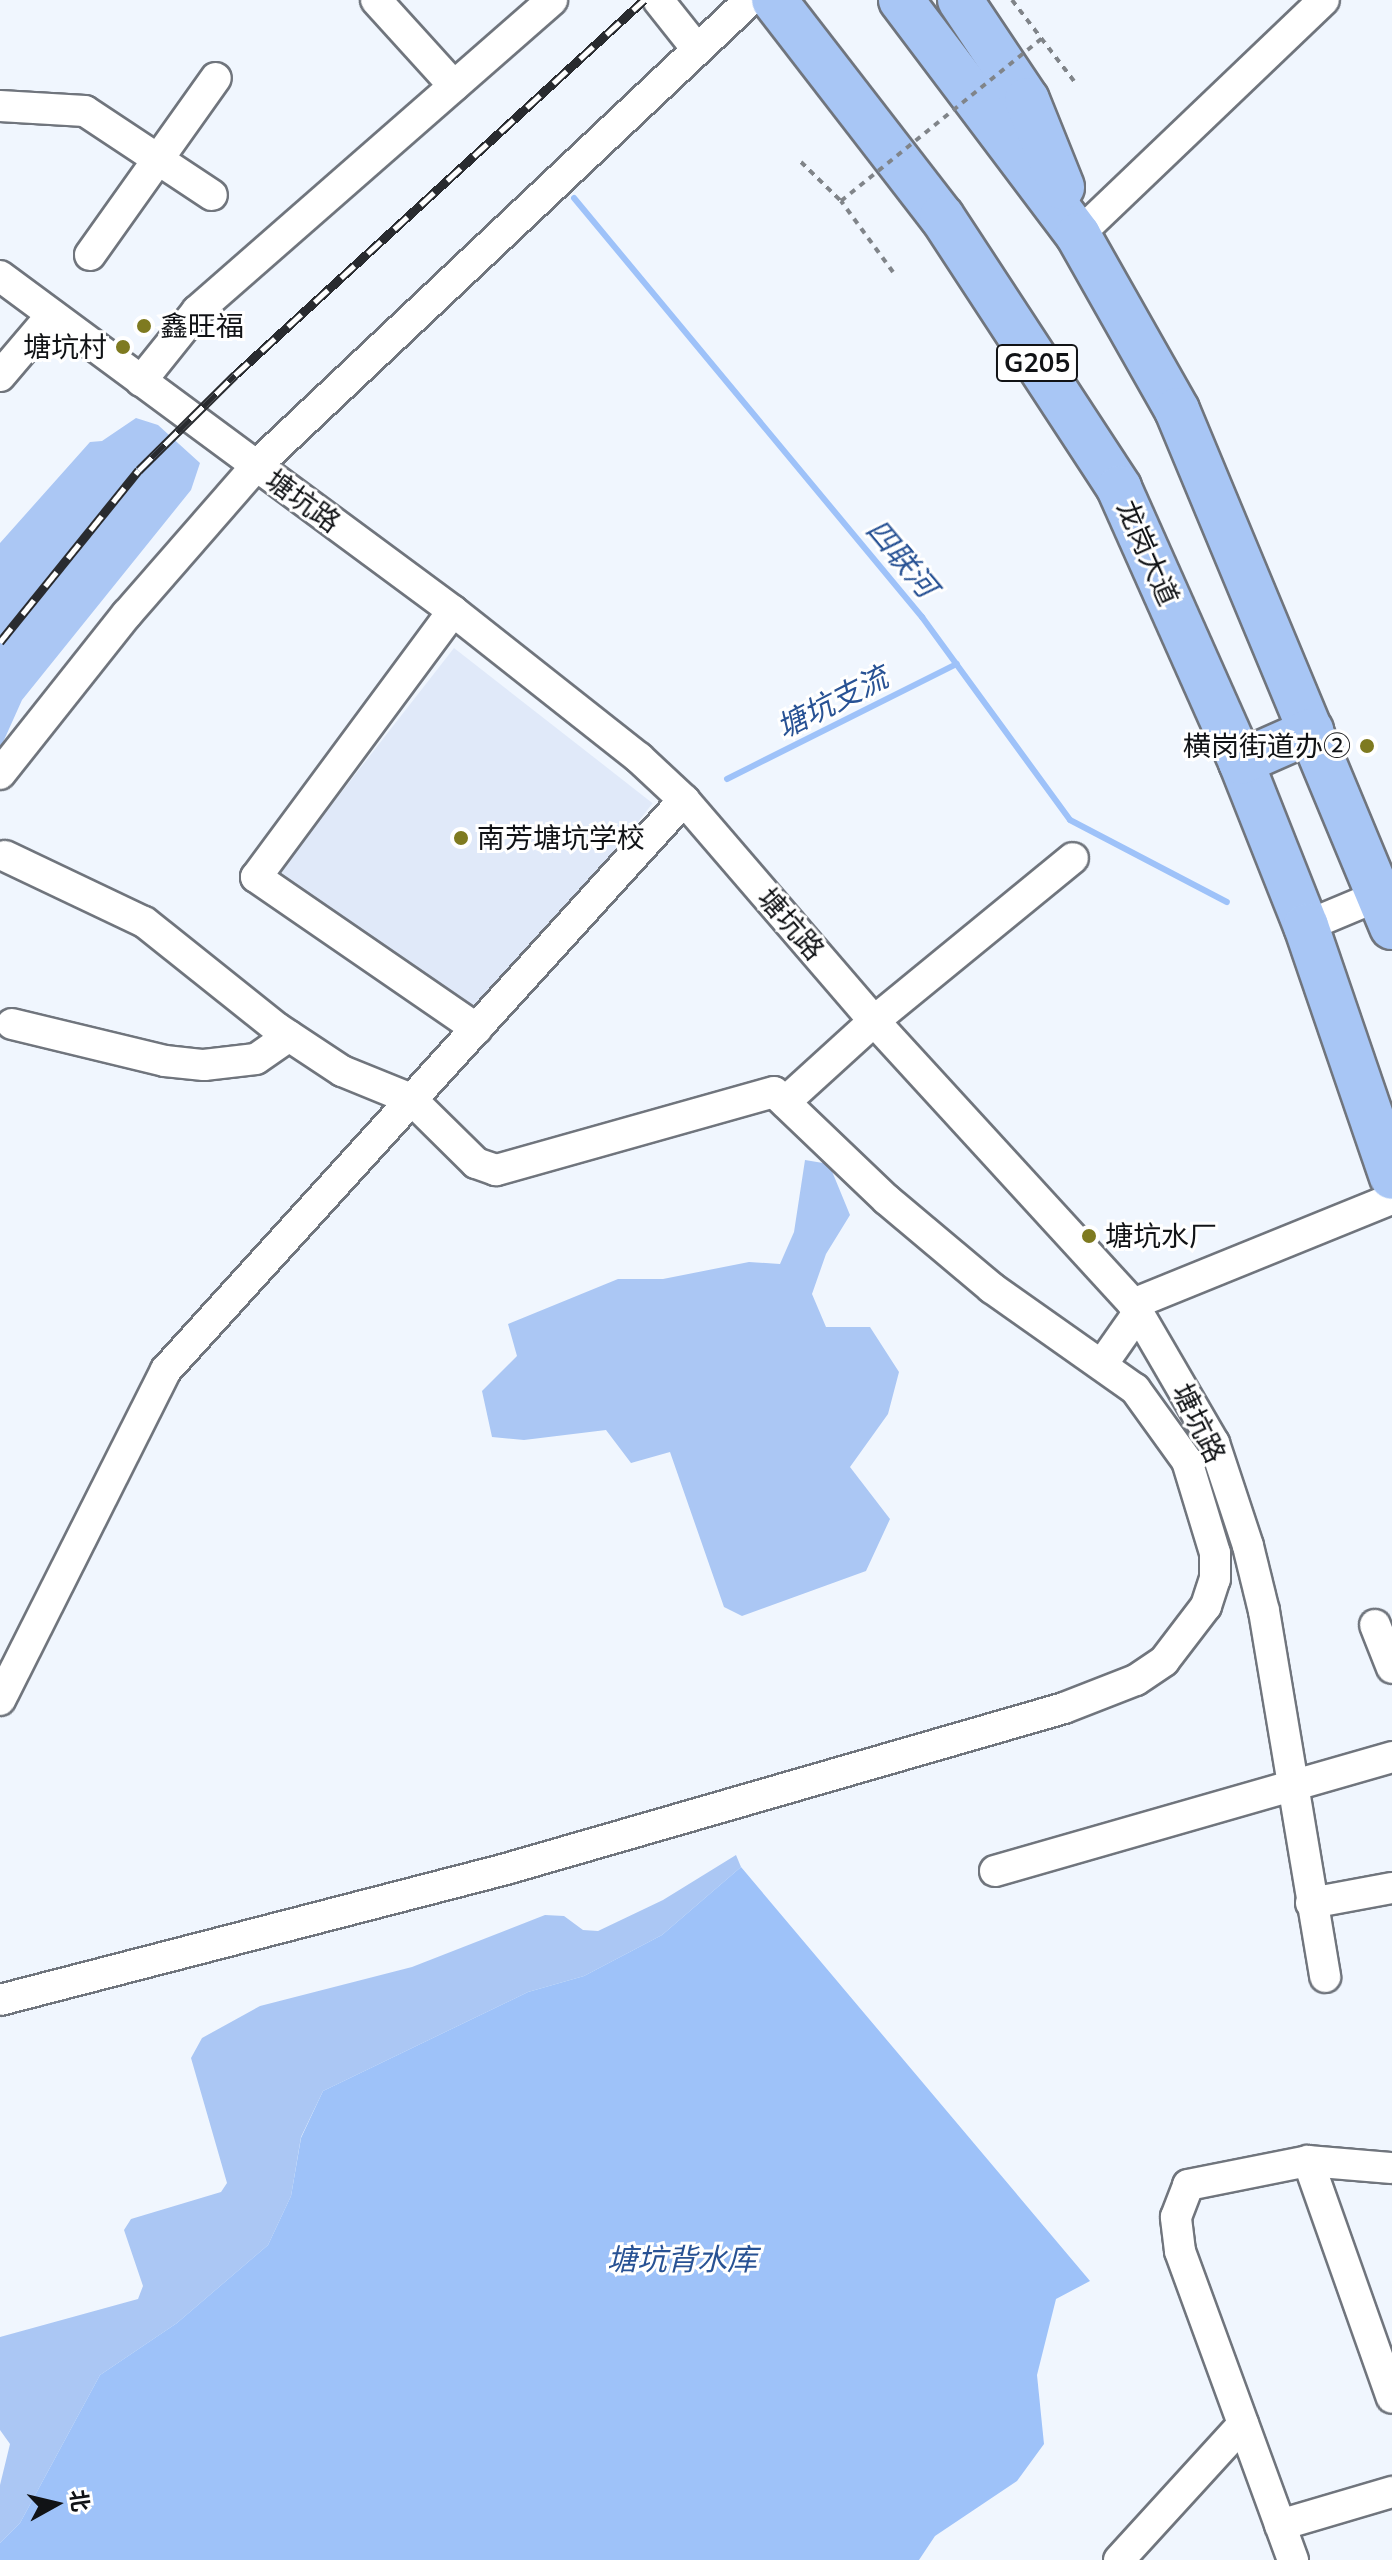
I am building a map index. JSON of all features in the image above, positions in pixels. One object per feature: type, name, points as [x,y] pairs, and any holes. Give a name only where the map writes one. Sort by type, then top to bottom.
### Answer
[{"type":"highway","name":"龙岗大道","points":[[774,0],[942,217],[1119,488],[1241,762],[1306,926],[1392,1177]]},
{"type":"highway","points":[[901,0],[1078,235],[1177,410],[1311,731],[1388,904]]},
{"type":"highway","points":[[960,0],[1027,100],[1078,235]]},
{"type":"highway","points":[[1241,762],[1311,731]]},
{"type":"street","points":[[376,0],[454,86]]},
{"type":"street","points":[[141,381],[197,311],[552,0]]},
{"type":"street","points":[[658,0],[697,49]]},
{"type":"street","points":[[0,774],[127,614],[256,466],[750,0]]},
{"type":"street","points":[[1078,235],[1324,0]]},
{"type":"street","points":[[90,255],[216,78]]},
{"type":"street","points":[[0,106],[85,111],[212,195]]},
{"type":"street","name":"塘坑路","points":[[0,276],[453,611],[684,800],[874,1021],[1136,1309],[1214,1443],[1248,1546],[1264,1611],[1325,1977]]},
{"type":"street","points":[[0,376],[52,315]]},
{"type":"street","points":[[453,611],[256,877],[477,1029]]},
{"type":"street","points":[[0,1700],[166,1370],[684,800]]},
{"type":"street","points":[[0,2000],[506,1869],[1064,1708],[1136,1680],[1164,1661],[1206,1606],[1215,1579],[1215,1553],[1187,1461],[1135,1389],[1103,1363],[992,1288],[887,1200],[774,1092],[734,1100],[496,1170],[476,1163],[411,1099],[342,1071],[289,1036],[144,922],[5,856]]},
{"type":"street","points":[[785,1102],[874,1021],[1073,858]]},
{"type":"street","points":[[1306,926],[1388,904]]},
{"type":"street","points":[[12,1024],[165,1061],[204,1065],[256,1059],[289,1036]]},
{"type":"street","points":[[1103,1363],[1136,1309],[1392,1199]]},
{"type":"street","points":[[1375,1625],[1392,1668]]},
{"type":"street","points":[[995,1871],[1392,1757]]},
{"type":"street","points":[[1311,1903],[1392,1888]]},
{"type":"street","points":[[1308,2161],[1392,2398]]},
{"type":"street","points":[[1293,2560],[1180,2251],[1176,2217],[1188,2185],[1308,2161],[1392,2168]]},
{"type":"street","points":[[1119,2560],[1243,2424]]},
{"type":"street","points":[[1280,2525],[1392,2492]]},
{"type":"path","points":[[1012,0],[1074,81]]},
{"type":"path","points":[[841,201],[1042,38]]},
{"type":"path","points":[[801,162],[841,201],[893,272]]},
{"type":"shaded area","points":[[136,418],[158,425],[200,463],[191,490],[22,700],[0,749],[0,543],[90,442],[102,441]]},
{"type":"shaded area","name":"南芳塘坑学校","points":[[454,648],[653,803],[476,1029],[277,874]]},
{"type":"shaded area","points":[[805,1160],[829,1164],[850,1215],[826,1254],[812,1294],[826,1327],[870,1327],[899,1372],[888,1414],[850,1467],[890,1519],[866,1571],[742,1616],[724,1607],[670,1452],[631,1463],[606,1430],[524,1440],[492,1437],[482,1391],[517,1356],[508,1324],[618,1279],[663,1279],[749,1262],[780,1264],[794,1232]]},
{"type":"shaded area","points":[[736,1855],[741,1867],[662,1935],[584,1976],[528,1992],[323,2091],[301,2137],[291,2196],[268,2245],[177,2323],[100,2375],[20,2523],[0,2543],[0,2485],[10,2444],[0,2430],[0,2337],[138,2299],[143,2286],[124,2230],[131,2219],[221,2192],[227,2183],[191,2058],[202,2038],[260,2006],[412,1967],[545,1915],[564,1916],[583,1930],[598,1931],[663,1900]]},
{"type":"water","name":"塘坑背水库","points":[[741,1867],[1090,2281],[1056,2299],[1037,2375],[1044,2444],[1017,2481],[935,2536],[919,2560],[0,2560],[0,2543],[20,2523],[100,2375],[177,2323],[268,2245],[291,2196],[301,2138],[323,2091],[528,1992],[584,1976],[662,1935]]},
{"type":"waterway","name":"四联河","points":[[574,198],[922,617],[1070,820],[1227,902]]},
{"type":"waterway","name":"塘坑支流","points":[[727,779],[957,664]]},
{"type":"railway","points":[[0,642],[139,470],[235,375],[644,0]]},
{"type":"place","name":"鑫旺福","points":[[144,326]]},
{"type":"place","name":"塘坑村","points":[[123,347]]},
{"type":"place","name":"横岗街道办②","points":[[1367,746]]},
{"type":"place","name":"南芳塘坑学校","points":[[461,838]]},
{"type":"place","name":"塘坑水厂","points":[[1089,1236]]}]
